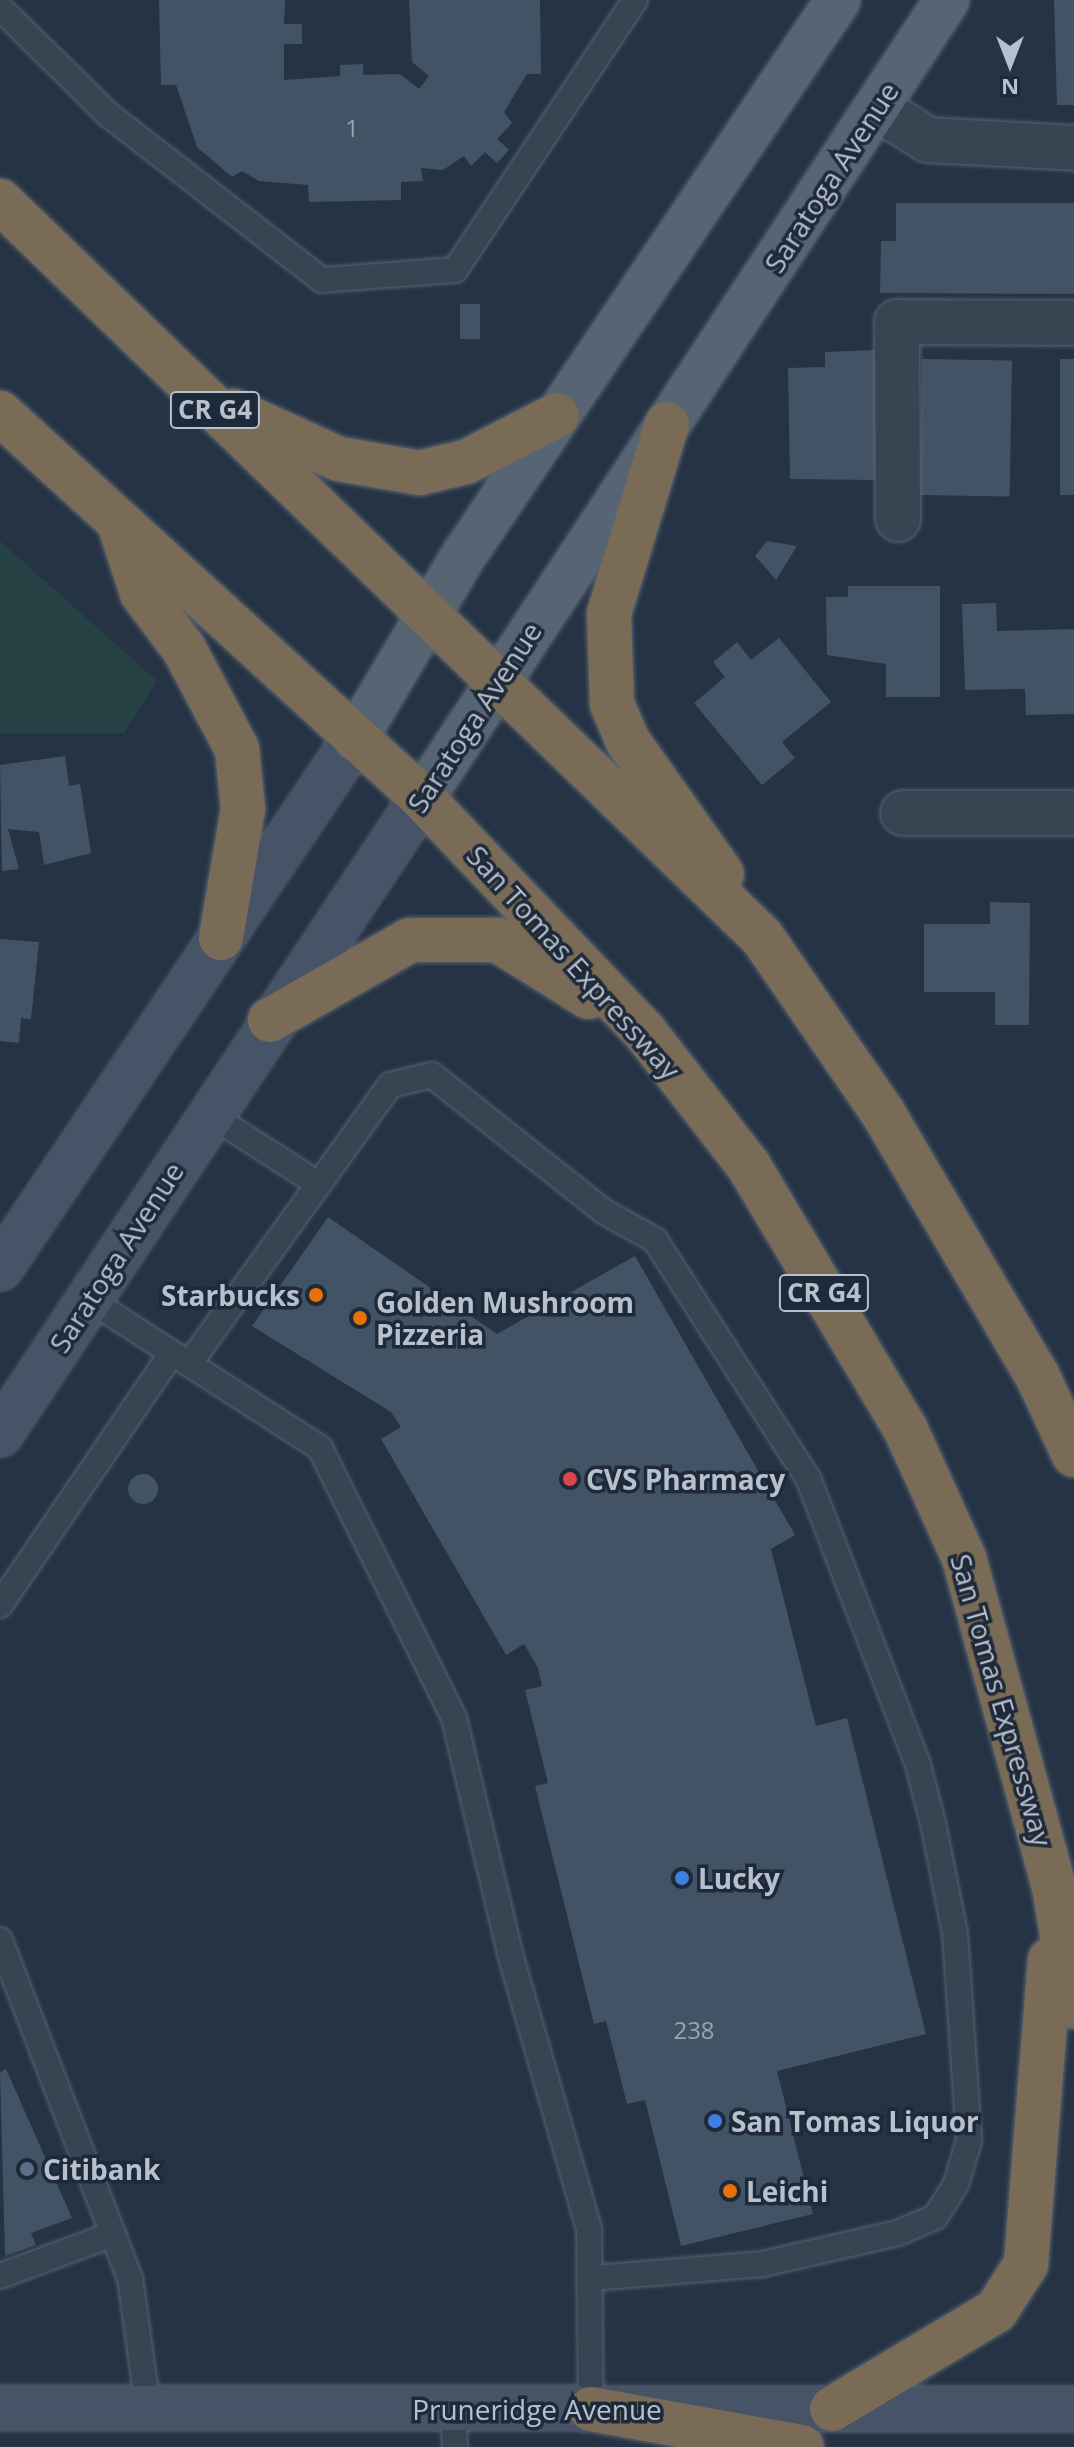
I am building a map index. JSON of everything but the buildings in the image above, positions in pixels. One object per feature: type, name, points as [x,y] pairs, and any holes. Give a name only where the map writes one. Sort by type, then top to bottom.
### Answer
[{"type":"highway","name":"CR G4","points":[[0,201],[762,937],[883,1113],[1037,1375],[1074,1455]]},
{"type":"highway","points":[[152,349],[235,412],[381,471],[445,470],[557,415]]},
{"type":"highway","name":"San Tomas Expressway","points":[[0,413],[121,530],[422,798],[644,1031],[748,1165],[905,1428],[964,1558],[1054,1886],[1074,2006]]},
{"type":"highway","points":[[667,424],[609,614],[612,704],[627,740],[762,937]]},
{"type":"highway","points":[[121,530],[142,593],[184,649],[237,749],[243,809],[221,938]]},
{"type":"highway","points":[[270,1020],[410,940],[498,940],[644,1031]]},
{"type":"highway","points":[[832,2409],[996,2311],[1026,2264],[1038,2179],[1054,1886]]},
{"type":"highway","points":[[591,2409],[802,2447]]},
{"type":"main road","points":[[4,1254],[355,739],[557,415],[838,0]]},
{"type":"main road","name":"Saratoga Avenue","points":[[0,1434],[270,1020],[500,682],[947,0]]},
{"type":"main road","name":"Pruneridge Avenue","points":[[0,2408],[148,2407],[454,2428],[591,2409],[1074,2409]]},
{"type":"street","points":[[877,108],[928,140],[1074,148]]},
{"type":"street","points":[[898,519],[897,322],[1074,323]]},
{"type":"street","points":[[903,813],[1074,813]]},
{"type":"lane","points":[[0,8],[109,115],[322,280],[455,270],[635,0]]},
{"type":"lane","points":[[0,1605],[180,1358],[318,1184],[390,1085],[432,1075],[603,1211],[655,1240],[808,1478],[918,1765],[955,1933],[969,2141],[956,2184],[935,2217],[843,2250],[763,2264],[592,2278]]},
{"type":"lane","points":[[209,1114],[318,1184]]},
{"type":"lane","points":[[88,1299],[320,1448],[454,1718],[511,1957],[589,2229],[592,2278],[591,2409]]},
{"type":"lane","points":[[0,1940],[130,2278],[148,2407]]},
{"type":"lane","points":[[0,2276],[113,2234]]},
{"type":"green space","points":[[0,541],[157,681],[124,733],[0,733]]},
{"type":"place","name":"Starbucks","points":[[316,1295]]},
{"type":"place","name":"Golden Mushroom Pizzeria","points":[[360,1318]]},
{"type":"place","name":"CVS Pharmacy","points":[[570,1479]]},
{"type":"place","name":"Lucky","points":[[682,1878]]},
{"type":"place","name":"San Tomas Liquor","points":[[715,2121]]},
{"type":"place","name":"Citibank","points":[[27,2169]]},
{"type":"place","name":"Leichi","points":[[730,2191]]}]
